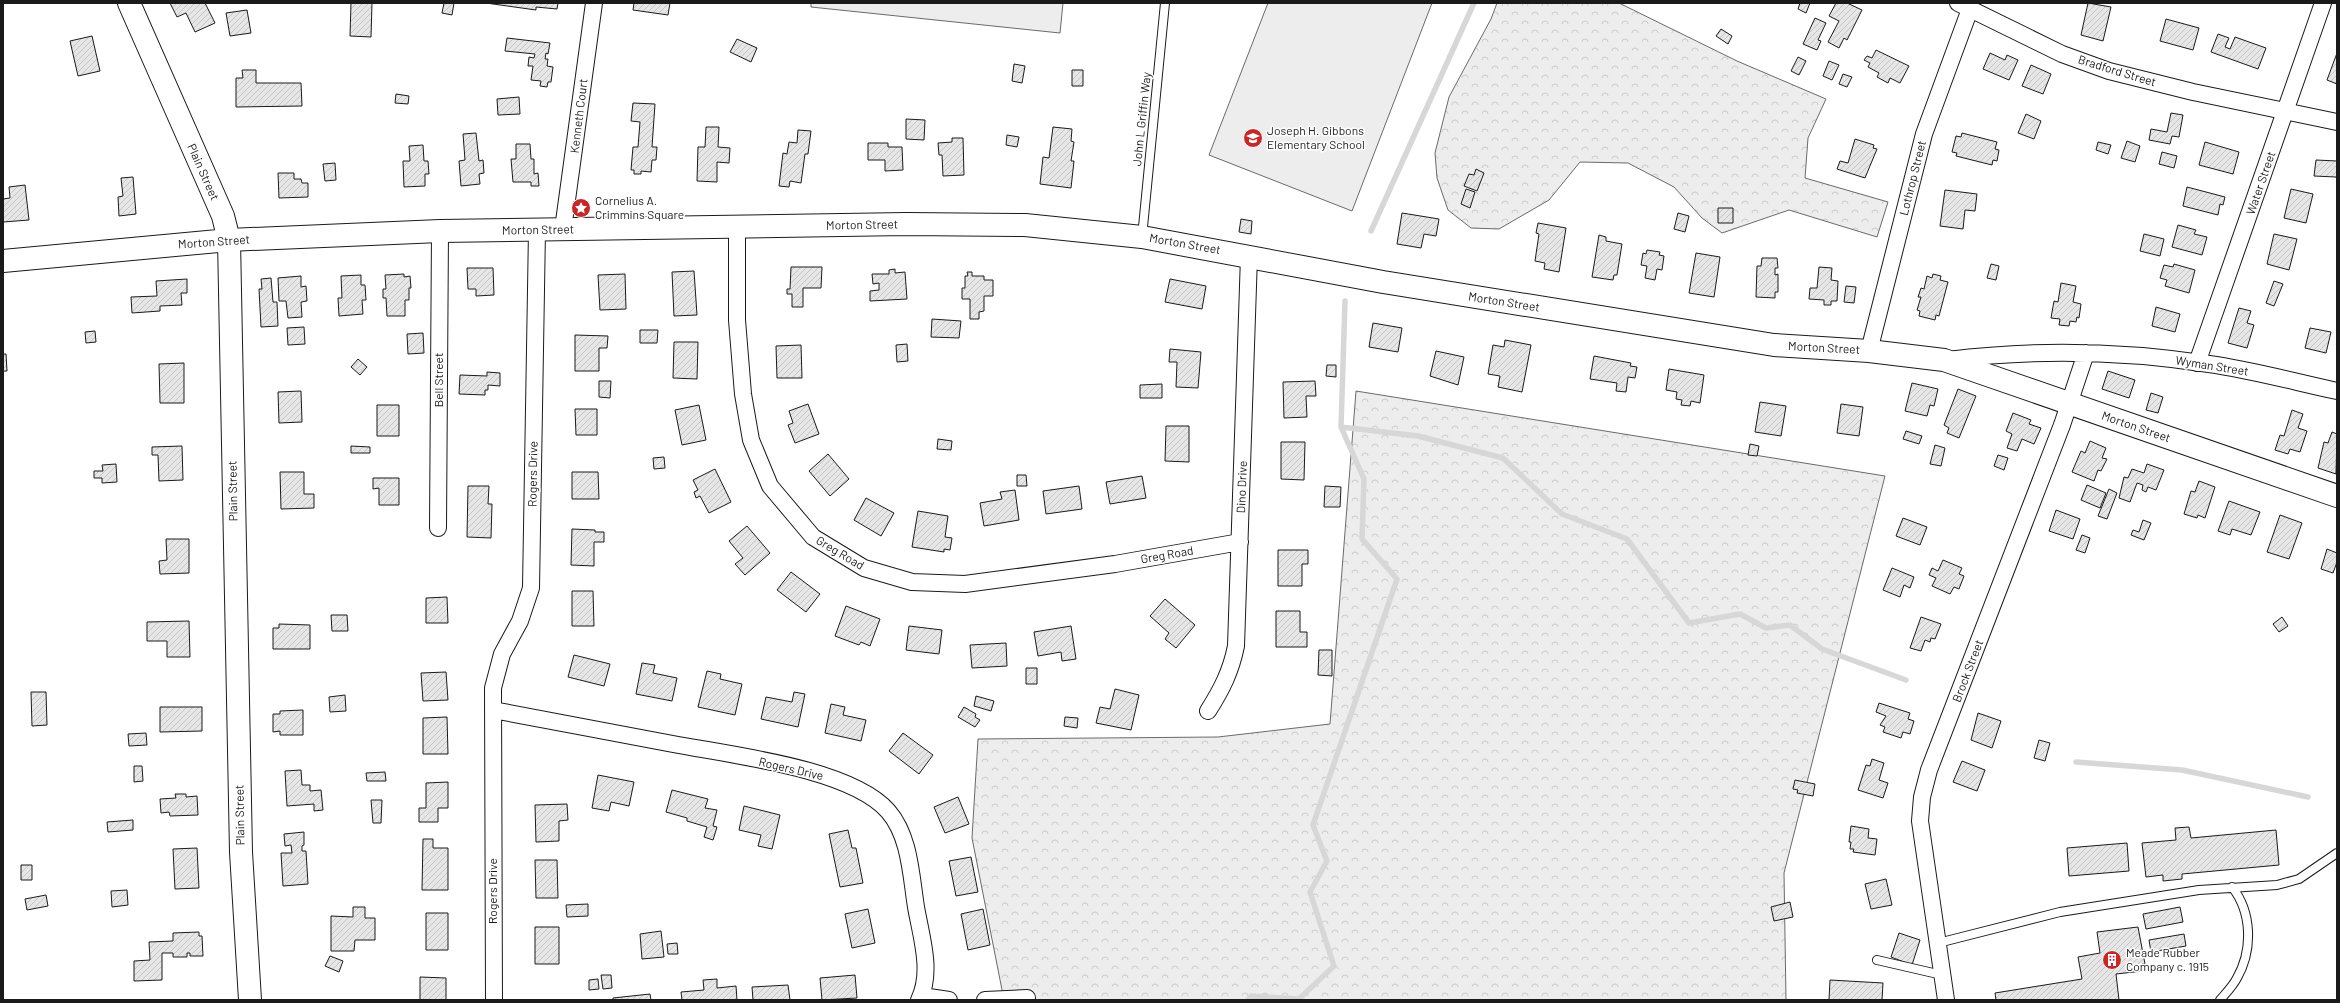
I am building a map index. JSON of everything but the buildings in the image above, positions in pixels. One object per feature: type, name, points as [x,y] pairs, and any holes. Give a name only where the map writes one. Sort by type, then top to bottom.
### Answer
[{"type":"street","name":"Plain Street","points":[[129,3],[223,216],[229,240],[240,852],[250,1000]]},
{"type":"street","name":"Kenneth Court","points":[[563,229],[594,3]]},
{"type":"street","name":"Water Street","points":[[2197,363],[2323,3]]},
{"type":"street","name":"Bradford Street","points":[[1964,6],[2062,54],[2109,71],[2178,89],[2337,122]]},
{"type":"street","name":"Lothrop Street","points":[[1869,351],[1924,134],[1964,6]]},
{"type":"street","name":"Morton Street","points":[[3,261],[229,240],[440,231],[737,228],[906,224],[1025,225],[1142,237],[1459,295],[1774,345],[1869,351],[1944,360],[2337,496]]},
{"type":"street","name":"Greg Road","points":[[737,228],[738,320],[743,394],[750,440],[770,486],[813,537],[864,568],[912,582],[965,584],[1115,564],[1240,542]]},
{"type":"street","name":"Rogers Drive","points":[[494,1000],[493,688],[502,654],[527,604],[530,588],[537,230]]},
{"type":"street","name":"Bell Street","points":[[438,528],[440,231]]},
{"type":"street","name":"Dino Drive","points":[[1208,711],[1226,682],[1232,667],[1236,646],[1249,256]]},
{"type":"street","name":"Wyman Street","points":[[1944,360],[1988,355],[2086,353],[2197,363],[2337,391]]},
{"type":"street","name":"Brock Street","points":[[1946,1000],[1920,816],[1925,784],[2069,404],[2086,353]]},
{"type":"street","name":"Rogers Drive","points":[[493,710],[788,766],[844,783],[876,799],[889,812],[899,828],[906,850],[924,954],[925,982],[920,998]]},
{"type":"street","points":[[920,998],[949,1000]]},
{"type":"street","points":[[985,1000],[1027,998]]},
{"type":"lane","name":"John L Griffin Way","points":[[1142,237],[1165,3]]},
{"type":"lane","points":[[1938,943],[2060,912],[2199,890],[2288,883],[2298,879],[2337,853]]},
{"type":"lane","points":[[2220,1000],[2237,978],[2248,944],[2248,926],[2245,906],[2232,887]]},
{"type":"lane","points":[[1877,960],[1942,975]]},
{"type":"green space","points":[[1497,3],[1619,3],[1737,61],[1826,99],[1808,138],[1805,178],[1888,202],[1877,237],[1789,210],[1722,233],[1702,218],[1674,187],[1628,163],[1580,162],[1549,200],[1499,229],[1471,228],[1448,210],[1437,178],[1435,153],[1449,97],[1491,19]]},
{"type":"green space","points":[[1356,391],[1885,476],[1784,873],[1786,1000],[1004,1000],[972,838],[978,739],[1218,737],[1330,724]]},
{"type":"shaded area","points":[[811,3],[1063,3],[1060,33],[811,7]]},
{"type":"shaded area","points":[[1268,3],[1432,3],[1352,211],[1209,155]]},
{"type":"waterway","points":[[1371,231],[1474,3]]},
{"type":"waterway","points":[[1248,1000],[1251,996],[1299,999],[1334,966],[1310,892],[1327,861],[1313,825],[1397,579],[1362,539],[1364,479],[1341,427],[1345,301]]},
{"type":"waterway","points":[[1341,427],[1418,436],[1503,458],[1562,514],[1627,539],[1689,623],[1740,614],[1766,628],[1790,625],[1822,649],[1906,680]]},
{"type":"waterway","points":[[2076,762],[2182,770],[2308,797]]},
{"type":"place","name":"Joseph H. Gibbons Elementary School","points":[[1253,138]]},
{"type":"place","name":"Cornelius A. Crimmins Square","points":[[581,208]]},
{"type":"place","name":"Meade Rubber Company c. 1915","points":[[2112,960]]}]
